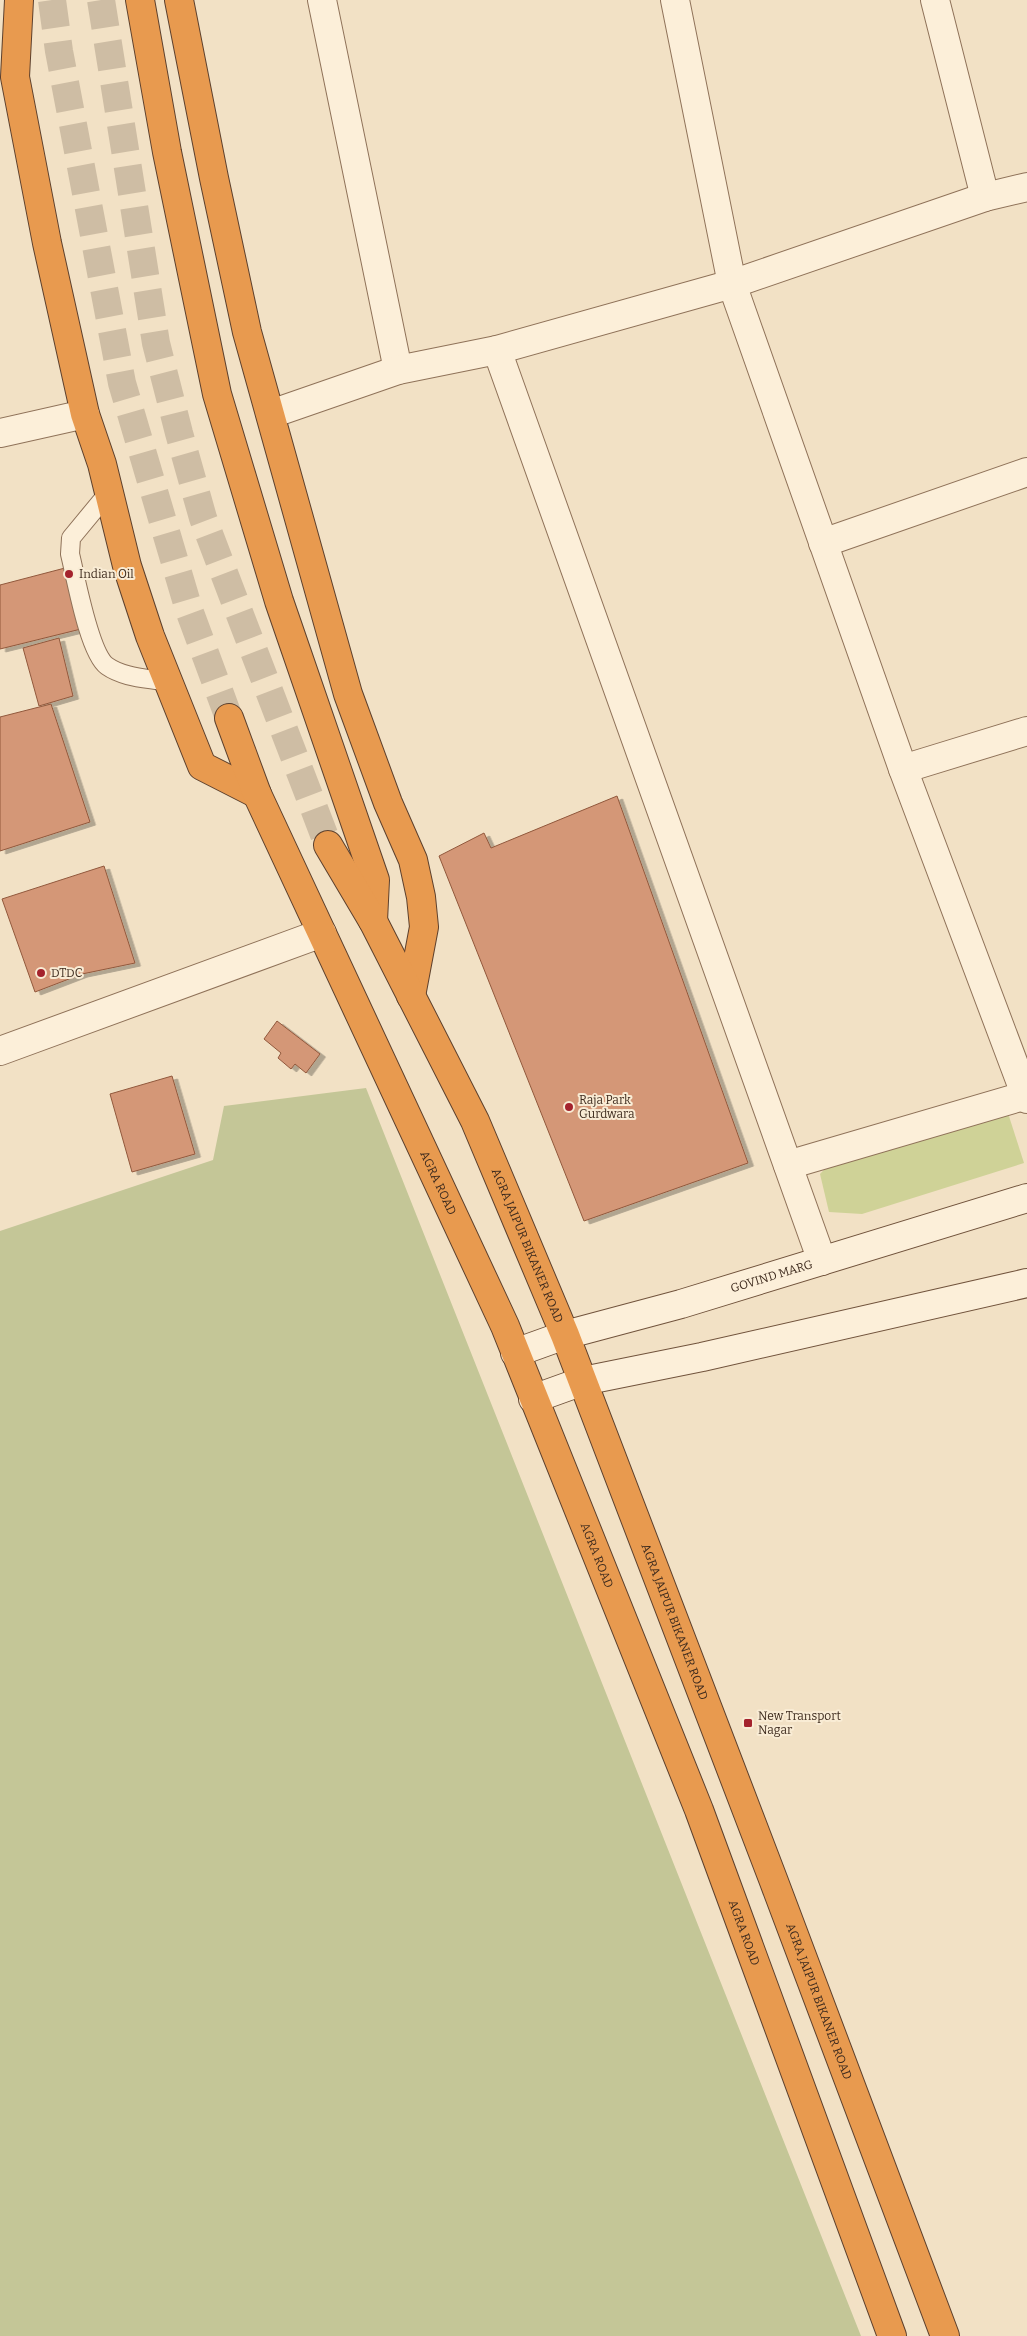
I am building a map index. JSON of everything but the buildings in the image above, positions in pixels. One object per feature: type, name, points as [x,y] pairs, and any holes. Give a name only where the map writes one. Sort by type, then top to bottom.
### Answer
[{"type":"highway","points":[[19,0],[15,77],[47,244],[86,414],[109,492],[127,566],[167,682],[202,766],[257,794]]},
{"type":"highway","points":[[140,0],[167,152],[217,394],[279,601],[375,880],[373,921]]},
{"type":"highway","points":[[179,0],[247,332],[348,694],[415,870],[421,897],[424,927],[411,996]]},
{"type":"highway","name":"AGRA ROAD","points":[[229,718],[257,794],[505,1326],[699,1810],[892,2336]]},
{"type":"highway","name":"AGRA JAIPUR BIKANER ROAD","points":[[328,845],[373,921],[475,1120],[565,1335],[777,1888],[944,2336]]},
{"type":"street","points":[[322,0],[398,370]]},
{"type":"street","points":[[675,0],[732,284],[903,769],[1027,1096],[788,1165]]},
{"type":"street","points":[[935,0],[985,197]]},
{"type":"street","points":[[271,414],[398,370],[497,350],[732,284],[985,197],[1027,187]]},
{"type":"street","points":[[497,350],[822,1261]]},
{"type":"street","points":[[0,433],[86,414]]},
{"type":"street","points":[[823,543],[1027,472]]},
{"type":"street","points":[[903,769],[1027,731]]},
{"type":"street","points":[[0,1051],[322,933]]},
{"type":"street","name":"GOVIND MARG","points":[[515,1353],[565,1335],[681,1304],[1027,1198]]},
{"type":"street","points":[[533,1399],[582,1381],[702,1357],[1027,1284]]},
{"type":"lane","points":[[109,492],[71,538],[70,554],[95,651],[106,665],[122,674],[167,682]]},
{"type":"green space","points":[[366,1088],[861,2336],[0,2336],[0,1231],[213,1160],[224,1106]]},
{"type":"green space","points":[[1006,1107],[1024,1163],[862,1214],[829,1212],[820,1174],[833,1160]]},
{"type":"tunnel","points":[[52,0],[59,51],[122,383],[189,610],[229,718]]},
{"type":"tunnel","points":[[101,0],[156,343],[179,433],[203,518],[328,845]]},
{"type":"place","name":"Indian Oil","points":[[69,574]]},
{"type":"place","name":"DTDC","points":[[41,973]]},
{"type":"place","name":"Raja Park Gurdwara","points":[[569,1107]]},
{"type":"place","name":"New Transport Nagar","points":[[748,1723]]}]
